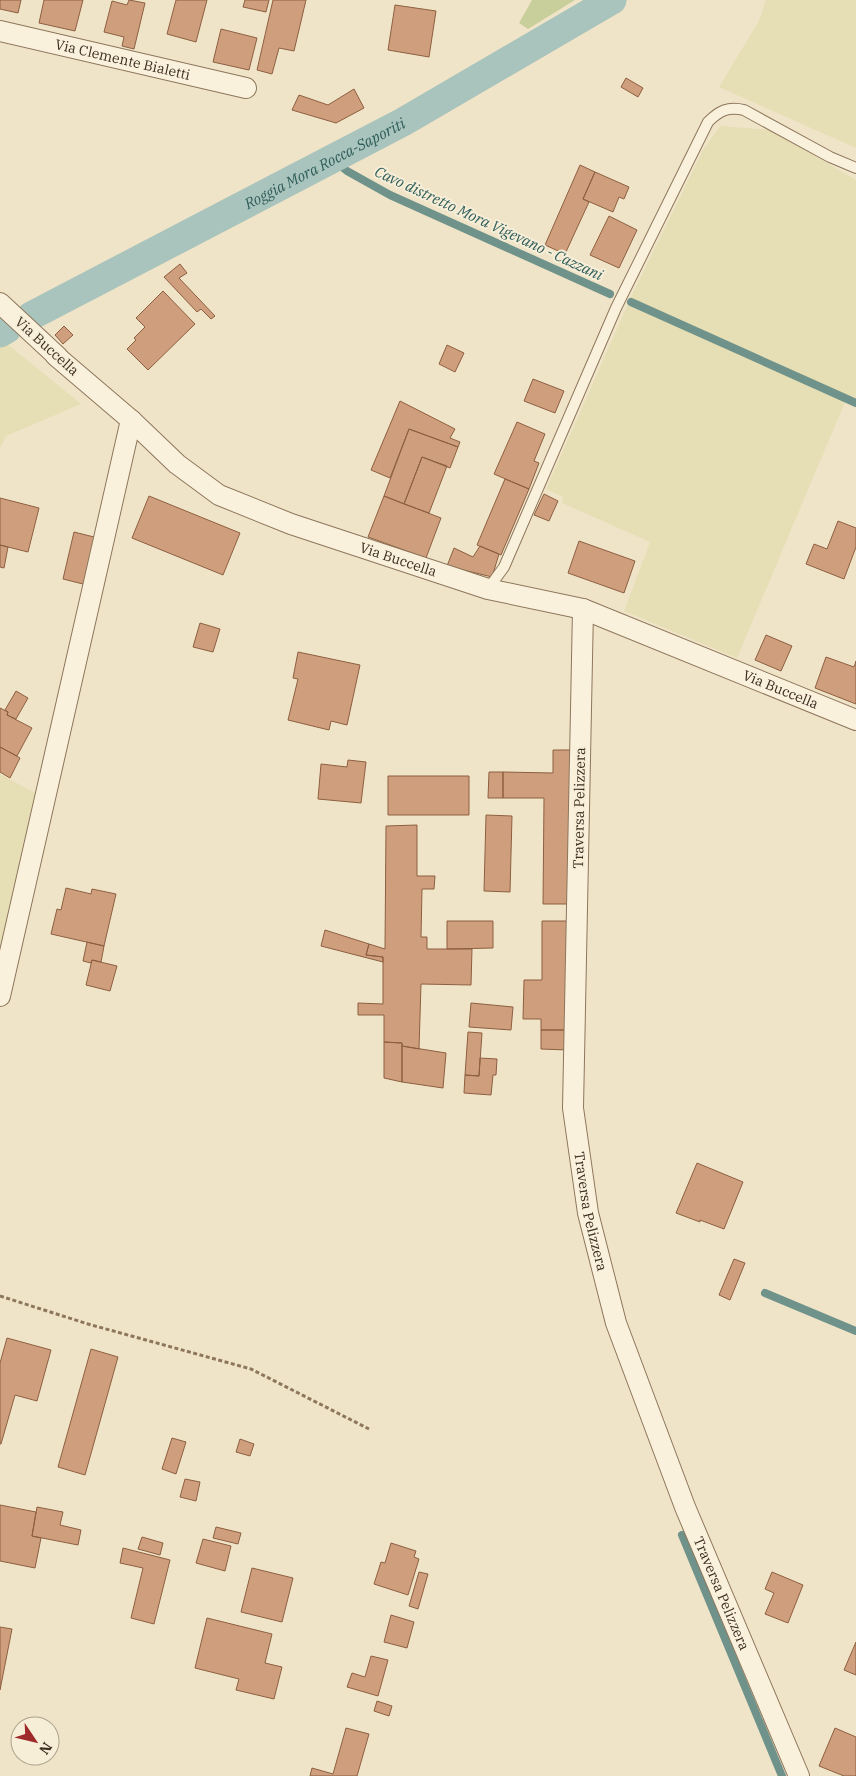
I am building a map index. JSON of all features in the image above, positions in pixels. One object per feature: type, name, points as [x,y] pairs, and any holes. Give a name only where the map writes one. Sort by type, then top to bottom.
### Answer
[{"type":"street","name":"Via Clemente Bialetti","points":[[0,32],[246,88]]},
{"type":"street","name":"Via Buccella","points":[[0,303],[57,356],[131,420],[177,464],[219,495],[291,524],[488,589],[583,609],[856,720]]},
{"type":"street","points":[[0,996],[131,420]]},
{"type":"street","name":"Traversa Pelizzera","points":[[583,609],[573,1108],[588,1213],[616,1324],[626,1351],[685,1507],[799,1776]]},
{"type":"lane","points":[[488,589],[504,567],[616,308],[708,122],[717,113],[725,109],[735,108],[744,110],[830,157],[856,168]]},
{"type":"path","points":[[0,1296],[88,1324],[251,1369],[370,1430]]},
{"type":"shaded area","points":[[766,0],[856,0],[856,148],[719,87],[759,21]]},
{"type":"shaded area","points":[[720,126],[770,130],[856,180],[856,398],[848,395],[737,658],[624,611],[650,542],[562,503],[563,497],[546,489],[631,297],[703,150]]},
{"type":"shaded area","points":[[5,342],[81,404],[6,436],[0,448],[0,345]]},
{"type":"shaded area","points":[[0,774],[37,794],[0,957]]},
{"type":"green space","points":[[532,0],[575,0],[528,29],[519,23]]},
{"type":"building","points":[[0,0],[21,0],[18,13],[0,9]]},
{"type":"building","points":[[44,0],[83,0],[75,31],[39,23]]},
{"type":"building","points":[[129,0],[145,3],[134,49],[122,46],[124,37],[104,32],[112,1],[127,5]]},
{"type":"building","points":[[176,0],[207,0],[196,42],[167,34]]},
{"type":"building","points":[[245,0],[269,0],[266,12],[243,7]]},
{"type":"building","points":[[273,0],[306,0],[294,51],[279,48],[272,74],[257,70]]},
{"type":"building","points":[[395,5],[436,11],[429,57],[388,50]]},
{"type":"building","points":[[221,29],[257,38],[249,70],[213,62]]},
{"type":"building","points":[[626,78],[643,88],[638,97],[621,87]]},
{"type":"building","points":[[354,89],[364,108],[336,123],[292,110],[299,95],[328,105]]},
{"type":"building","points":[[580,165],[595,172],[583,199],[589,202],[565,254],[545,245]]},
{"type":"building","points":[[595,172],[629,187],[624,199],[619,197],[613,212],[583,199]]},
{"type":"building","points":[[609,216],[637,230],[619,268],[590,255]]},
{"type":"building","points":[[180,264],[187,273],[179,278],[215,316],[211,319],[201,309],[197,312],[164,277]]},
{"type":"building","points":[[163,291],[195,324],[148,370],[127,349],[136,340],[134,338],[145,327],[136,318]]},
{"type":"building","points":[[64,326],[73,335],[63,344],[55,335]]},
{"type":"building","points":[[447,345],[464,353],[455,372],[439,364]]},
{"type":"building","points":[[533,379],[564,391],[555,413],[524,401]]},
{"type":"building","points":[[400,401],[455,429],[450,438],[460,442],[458,447],[409,429],[390,478],[371,470]]},
{"type":"building","points":[[517,422],[545,434],[534,461],[539,463],[529,489],[494,474]]},
{"type":"building","points":[[409,429],[458,447],[450,468],[422,457],[404,504],[384,496]]},
{"type":"building","points":[[422,457],[447,466],[429,513],[404,504]]},
{"type":"building","points":[[505,479],[529,489],[501,555],[477,545]]},
{"type":"building","points":[[544,494],[558,501],[549,521],[534,515]]},
{"type":"building","points":[[149,496],[240,533],[223,575],[132,538]]},
{"type":"building","points":[[384,496],[441,518],[426,558],[368,537]]},
{"type":"building","points":[[0,498],[39,508],[28,552],[0,545]]},
{"type":"building","points":[[838,521],[856,528],[856,547],[844,579],[806,564],[814,544],[827,549]]},
{"type":"building","points":[[74,532],[102,539],[91,586],[63,579]]},
{"type":"building","points":[[579,541],[635,561],[624,593],[568,573]]},
{"type":"building","points":[[0,545],[8,547],[4,568],[0,567]]},
{"type":"building","points":[[480,546],[499,554],[492,577],[447,566],[454,548],[473,557]]},
{"type":"building","points":[[200,623],[220,629],[213,652],[193,647]]},
{"type":"building","points":[[766,635],[792,646],[781,671],[755,660]]},
{"type":"building","points":[[298,652],[360,665],[347,725],[331,721],[329,730],[288,720],[298,679],[293,678]]},
{"type":"building","points":[[826,657],[854,667],[856,661],[856,704],[815,688]]},
{"type":"building","points":[[16,691],[28,698],[16,719],[7,715],[8,712],[5,710]]},
{"type":"building","points":[[0,708],[8,712],[7,715],[32,728],[17,756],[0,747]]},
{"type":"building","points":[[0,747],[20,758],[10,778],[0,772]]},
{"type":"building","points":[[553,750],[572,750],[570,904],[543,904],[544,798],[503,798],[503,772],[553,773]]},
{"type":"building","points":[[348,760],[366,762],[361,803],[318,799],[321,764],[347,767]]},
{"type":"building","points":[[489,772],[503,772],[503,798],[488,798]]},
{"type":"building","points":[[388,776],[469,776],[469,815],[388,815]]},
{"type":"building","points":[[486,815],[512,816],[510,892],[484,891]]},
{"type":"building","points":[[417,825],[417,876],[435,876],[434,889],[422,889],[421,937],[427,937],[427,949],[472,949],[471,985],[421,984],[419,1049],[402,1046],[402,1043],[384,1042],[384,1015],[358,1015],[358,1003],[383,1004],[383,957],[366,955],[369,944],[385,949],[386,826]]},
{"type":"building","points":[[66,888],[91,894],[92,889],[116,894],[104,946],[51,934],[57,909],[61,910]]},
{"type":"building","points":[[447,921],[493,921],[493,948],[447,949]]},
{"type":"building","points":[[542,921],[570,921],[569,1030],[541,1030],[541,1019],[523,1019],[524,980],[542,980]]},
{"type":"building","points":[[325,930],[369,944],[366,955],[383,957],[383,962],[321,946]]},
{"type":"building","points":[[87,942],[104,946],[101,962],[92,960],[91,963],[83,961]]},
{"type":"building","points":[[92,960],[117,966],[110,991],[86,985]]},
{"type":"building","points":[[471,1003],[513,1007],[511,1030],[469,1027]]},
{"type":"building","points":[[541,1030],[569,1030],[568,1050],[541,1049]]},
{"type":"building","points":[[468,1032],[482,1033],[479,1076],[465,1075]]},
{"type":"building","points":[[384,1042],[402,1043],[402,1082],[384,1078]]},
{"type":"building","points":[[402,1046],[446,1053],[443,1088],[402,1082]]},
{"type":"building","points":[[480,1058],[497,1059],[496,1075],[493,1075],[491,1095],[464,1093],[465,1075],[479,1076]]},
{"type":"building","points":[[697,1163],[743,1182],[724,1229],[676,1213]]},
{"type":"building","points":[[734,1259],[745,1263],[730,1300],[719,1295]]},
{"type":"building","points":[[7,1338],[51,1350],[37,1401],[15,1395],[0,1444],[0,1363]]},
{"type":"building","points":[[91,1349],[118,1357],[85,1475],[58,1467]]},
{"type":"building","points":[[172,1438],[186,1442],[176,1474],[162,1469]]},
{"type":"building","points":[[240,1439],[254,1444],[250,1456],[236,1452]]},
{"type":"building","points":[[185,1479],[200,1482],[196,1501],[180,1497]]},
{"type":"building","points":[[0,1505],[36,1512],[32,1536],[41,1538],[35,1568],[0,1561]]},
{"type":"building","points":[[37,1507],[63,1512],[60,1525],[81,1530],[78,1545],[32,1536]]},
{"type":"building","points":[[216,1527],[241,1533],[238,1544],[213,1538]]},
{"type":"building","points":[[142,1537],[163,1543],[160,1555],[138,1549]]},
{"type":"building","points":[[203,1539],[231,1546],[225,1571],[196,1563]]},
{"type":"building","points":[[391,1543],[416,1551],[414,1557],[419,1559],[408,1595],[374,1584],[381,1562],[385,1563]]},
{"type":"building","points":[[123,1548],[170,1560],[154,1624],[131,1618],[143,1568],[120,1563]]},
{"type":"building","points":[[252,1568],[293,1578],[282,1622],[241,1612]]},
{"type":"building","points":[[419,1572],[428,1574],[418,1609],[409,1606]]},
{"type":"building","points":[[772,1572],[803,1585],[788,1623],[765,1614],[774,1593],[765,1589]]},
{"type":"building","points":[[391,1615],[414,1622],[407,1648],[384,1642]]},
{"type":"building","points":[[207,1618],[272,1634],[265,1663],[282,1667],[274,1699],[236,1690],[239,1679],[195,1668]]},
{"type":"building","points":[[0,1627],[12,1629],[0,1690]]},
{"type":"building","points":[[856,1642],[856,1675],[844,1670]]},
{"type":"building","points":[[371,1656],[388,1660],[378,1696],[347,1687],[352,1673],[365,1677]]},
{"type":"building","points":[[377,1701],[392,1706],[389,1716],[374,1711]]},
{"type":"building","points":[[346,1728],[369,1734],[357,1776],[310,1776],[312,1768],[333,1774]]},
{"type":"building","points":[[835,1728],[856,1737],[856,1776],[844,1776],[819,1766]]},
{"type":"waterway","name":"Roggia Mora Rocca-Saporiti","points":[[31,316],[403,122],[612,0]]},
{"type":"waterway","name":"Cavo distretto Mora Vigevano - Cazzani","points":[[332,159],[347,171],[390,195],[610,294]]},
{"type":"waterway","name":"Cavo distretto Mora Vigevano - Cazzani","points":[[631,302],[856,403]]},
{"type":"waterway","name":"Roggia Mora Rocca-Saporiti","points":[[0,333],[7,329]]},
{"type":"waterway","points":[[765,1293],[856,1331]]},
{"type":"waterway","points":[[682,1535],[782,1776]]}]
